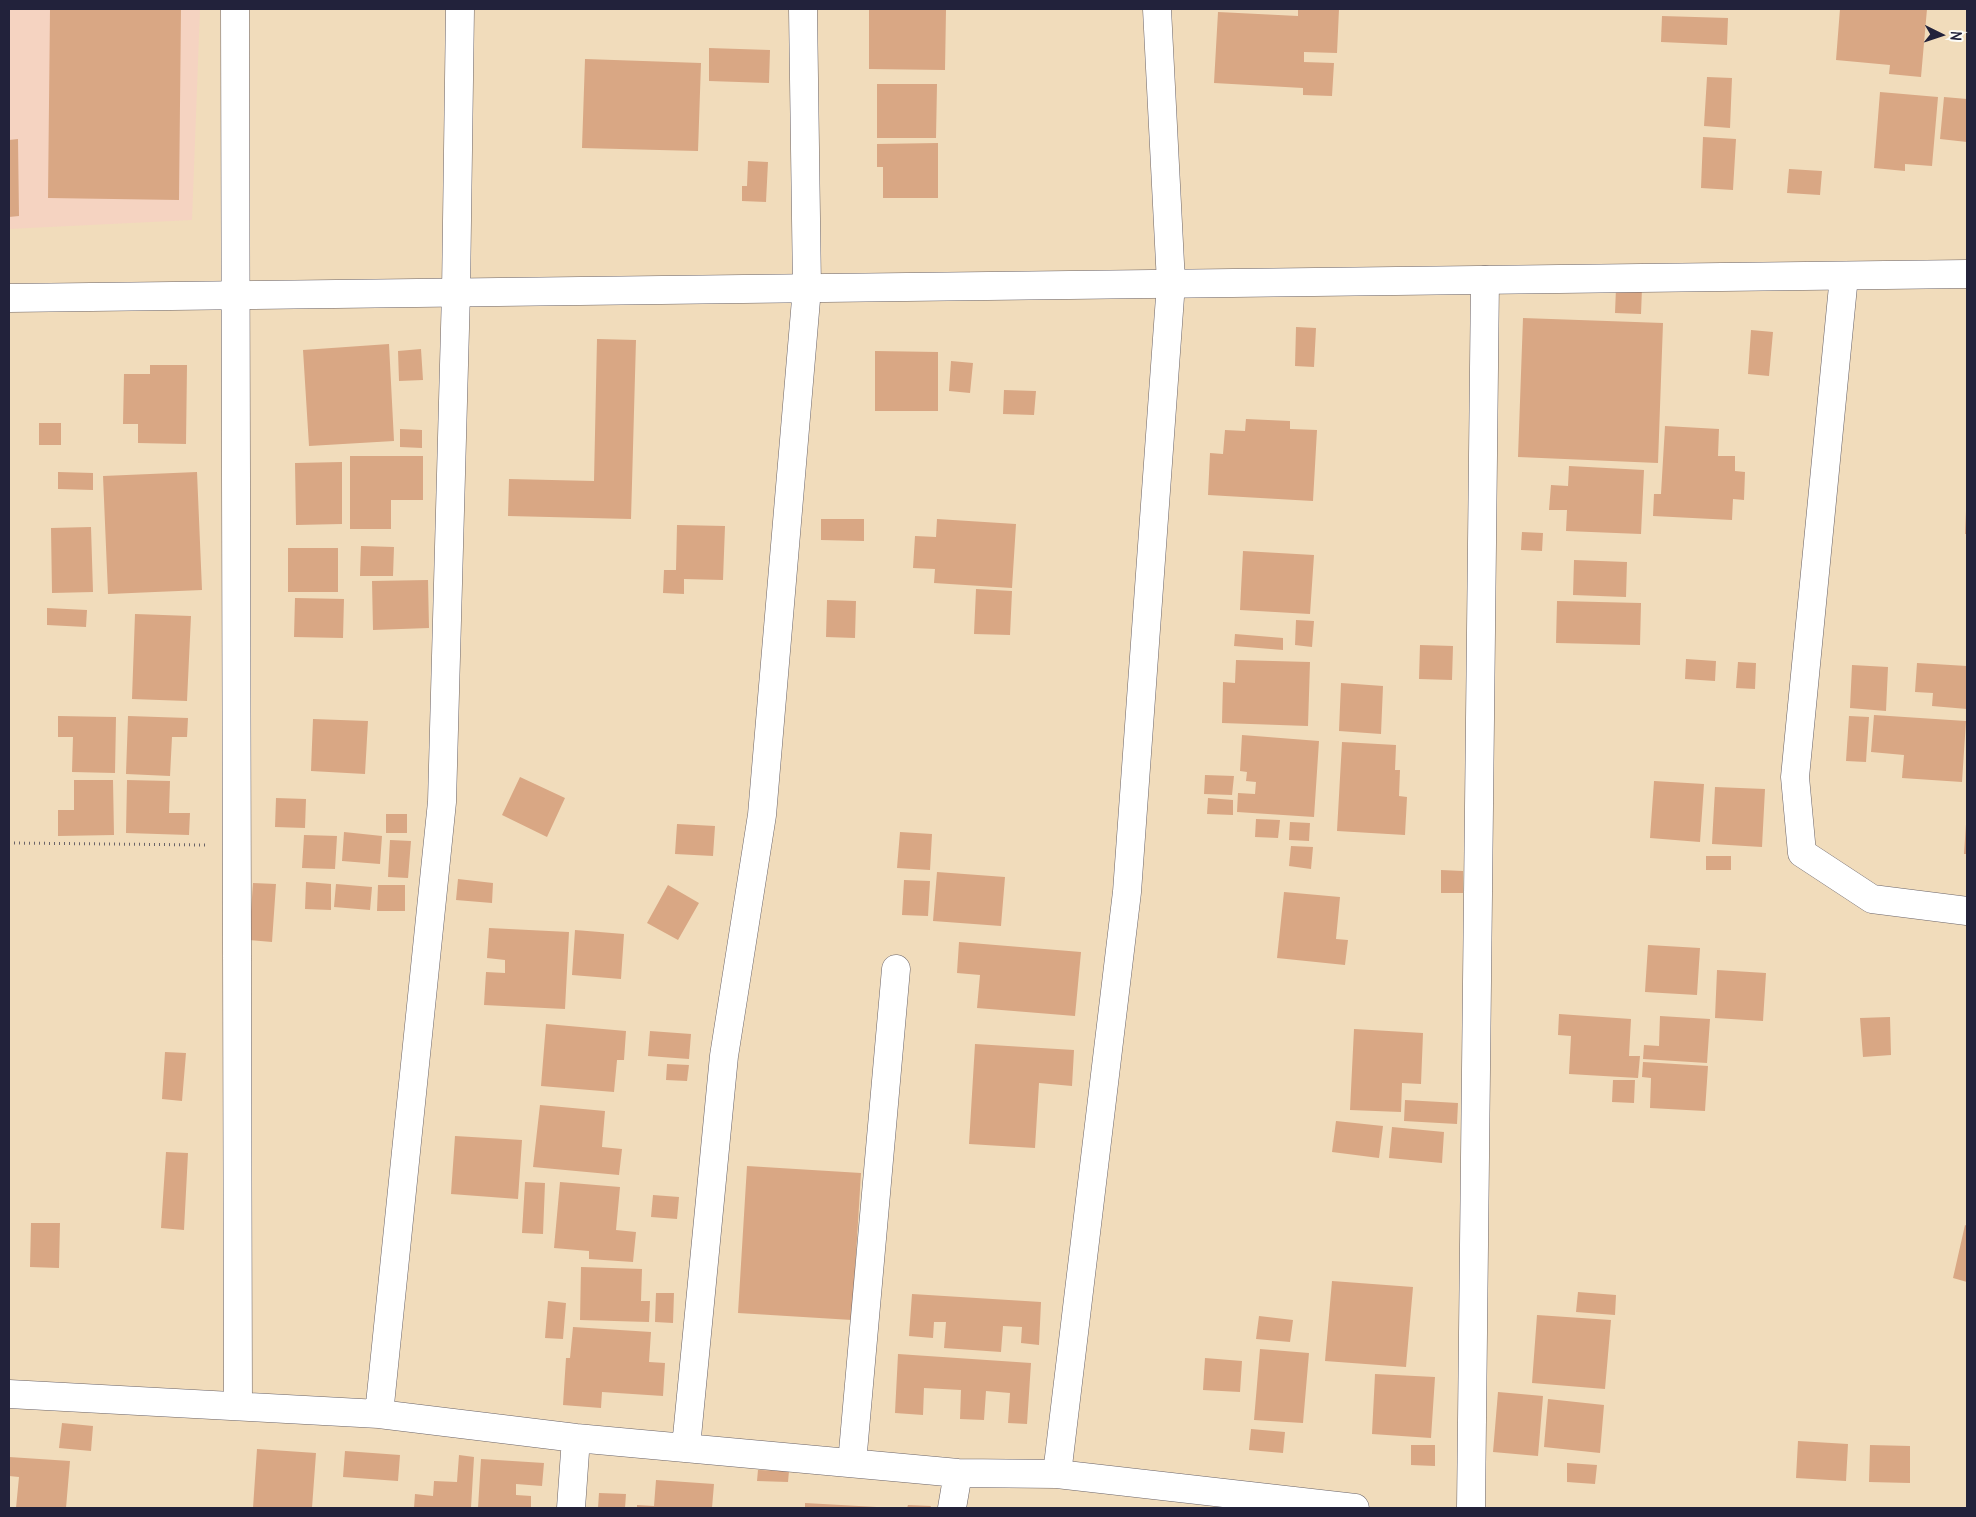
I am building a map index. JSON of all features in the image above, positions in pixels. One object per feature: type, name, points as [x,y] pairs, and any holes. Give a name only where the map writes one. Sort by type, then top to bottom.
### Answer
[{"type":"street","points":[[235,9],[238,1406]]},
{"type":"street","points":[[380,1414],[442,802],[456,292],[460,9]]},
{"type":"street","points":[[686,1447],[724,1056],[762,815],[807,288],[803,9]]},
{"type":"street","points":[[1057,1474],[1127,892],[1171,284],[1157,9]]},
{"type":"street","points":[[9,298],[1967,274]]},
{"type":"street","points":[[1844,276],[1795,777],[1802,853],[1872,899],[1967,910]]},
{"type":"street","points":[[1471,1508],[1485,280]]},
{"type":"street","points":[[852,1463],[896,969]]},
{"type":"street","points":[[9,1394],[380,1414],[576,1438],[958,1473],[1057,1474],[1256,1502],[1355,1508]]},
{"type":"street","points":[[571,1508],[576,1438]]},
{"type":"street","points":[[952,1508],[958,1473]]},
{"type":"path","points":[[9,843],[237,846]]},
{"type":"shaded area","points":[[9,9],[200,9],[192,220],[9,229]]},
{"type":"building","points":[[50,9],[181,9],[179,200],[48,198]]},
{"type":"building","points":[[1298,9],[1339,9],[1337,53],[1304,52],[1304,62],[1334,63],[1332,96],[1303,95],[1303,88],[1214,83],[1218,12],[1298,16]]},
{"type":"building","points":[[1840,9],[1927,9],[1921,77],[1889,74],[1890,65],[1836,60]]},
{"type":"building","points":[[869,10],[946,10],[945,70],[869,69]]},
{"type":"building","points":[[1662,16],[1728,18],[1727,45],[1661,42]]},
{"type":"building","points":[[709,48],[770,50],[769,83],[709,81]]},
{"type":"building","points":[[585,59],[701,63],[698,151],[582,148]]},
{"type":"building","points":[[1707,77],[1732,78],[1730,128],[1704,126]]},
{"type":"building","points":[[877,84],[937,84],[936,138],[877,138]]},
{"type":"building","points":[[1880,92],[1938,97],[1932,166],[1905,164],[1905,171],[1874,168]]},
{"type":"building","points":[[1944,97],[1967,99],[1967,142],[1940,139]]},
{"type":"building","points":[[1703,137],[1736,139],[1733,190],[1701,188]]},
{"type":"building","points":[[18,139],[19,216],[9,217],[9,140]]},
{"type":"building","points":[[938,143],[938,198],[883,198],[883,167],[877,167],[877,144]]},
{"type":"building","points":[[748,161],[768,162],[766,202],[742,201],[742,186],[747,186]]},
{"type":"building","points":[[1789,169],[1822,171],[1820,195],[1787,193]]},
{"type":"building","points":[[1616,288],[1642,288],[1641,314],[1615,313]]},
{"type":"building","points":[[1523,318],[1663,323],[1658,463],[1518,457]]},
{"type":"building","points":[[1296,327],[1316,328],[1314,367],[1295,366]]},
{"type":"building","points":[[1751,330],[1773,332],[1769,376],[1748,374]]},
{"type":"building","points":[[597,339],[636,340],[631,519],[508,516],[509,479],[594,481]]},
{"type":"building","points":[[389,344],[394,441],[309,446],[303,350]]},
{"type":"building","points":[[421,349],[423,380],[399,381],[398,351]]},
{"type":"building","points":[[875,351],[938,352],[938,411],[875,411]]},
{"type":"building","points":[[951,361],[973,363],[970,393],[949,391]]},
{"type":"building","points":[[150,365],[187,365],[186,444],[138,443],[138,424],[123,424],[124,374],[150,374]]},
{"type":"building","points":[[1004,390],[1036,391],[1034,415],[1003,414]]},
{"type":"building","points":[[1246,419],[1290,421],[1290,429],[1317,430],[1313,501],[1208,495],[1210,453],[1223,454],[1225,430],[1245,431]]},
{"type":"building","points":[[39,423],[61,423],[61,445],[39,445]]},
{"type":"building","points":[[1665,426],[1719,429],[1718,456],[1735,456],[1735,471],[1745,472],[1744,500],[1733,499],[1732,520],[1653,516],[1654,494],[1661,494]]},
{"type":"building","points":[[400,429],[422,430],[422,448],[400,447]]},
{"type":"building","points":[[350,456],[423,456],[423,500],[391,500],[391,529],[350,529]]},
{"type":"building","points":[[342,462],[342,524],[296,525],[295,463]]},
{"type":"building","points":[[1569,466],[1644,470],[1641,534],[1566,531],[1567,510],[1549,510],[1551,485],[1568,486]]},
{"type":"building","points":[[58,472],[93,473],[93,490],[58,489]]},
{"type":"building","points":[[197,472],[202,590],[108,594],[103,476]]},
{"type":"building","points":[[1966,511],[1967,534],[1965,534]]},
{"type":"building","points":[[821,519],[864,519],[864,541],[821,540]]},
{"type":"building","points":[[937,519],[1016,524],[1012,588],[934,583],[935,569],[913,568],[915,536],[936,537]]},
{"type":"building","points":[[677,525],[725,526],[723,580],[684,579],[684,594],[663,593],[664,570],[676,570]]},
{"type":"building","points":[[91,527],[93,592],[52,593],[51,528]]},
{"type":"building","points":[[1522,532],[1543,533],[1542,551],[1521,550]]},
{"type":"building","points":[[361,546],[394,547],[393,576],[360,576]]},
{"type":"building","points":[[288,548],[338,548],[338,592],[288,592]]},
{"type":"building","points":[[1243,551],[1314,555],[1310,614],[1240,610]]},
{"type":"building","points":[[1574,560],[1627,562],[1626,597],[1573,595]]},
{"type":"building","points":[[428,580],[429,628],[373,630],[372,581]]},
{"type":"building","points":[[976,589],[1012,591],[1010,635],[974,634]]},
{"type":"building","points":[[295,598],[344,599],[343,638],[294,637]]},
{"type":"building","points":[[827,600],[856,601],[855,638],[826,637]]},
{"type":"building","points":[[1557,601],[1641,603],[1640,645],[1556,643]]},
{"type":"building","points":[[47,608],[87,610],[86,627],[47,625]]},
{"type":"building","points":[[135,614],[191,616],[187,701],[132,699]]},
{"type":"building","points":[[1296,620],[1314,621],[1312,647],[1295,645]]},
{"type":"building","points":[[1235,634],[1283,638],[1283,650],[1234,646]]},
{"type":"building","points":[[1420,645],[1453,646],[1452,680],[1419,679]]},
{"type":"building","points":[[1686,659],[1716,661],[1715,681],[1685,679]]},
{"type":"building","points":[[1236,660],[1310,662],[1308,726],[1222,723],[1223,682],[1235,683]]},
{"type":"building","points":[[1738,662],[1756,663],[1755,689],[1736,688]]},
{"type":"building","points":[[1917,663],[1967,666],[1967,709],[1932,706],[1933,693],[1915,692]]},
{"type":"building","points":[[1852,665],[1888,667],[1886,711],[1850,708]]},
{"type":"building","points":[[1341,683],[1383,686],[1381,734],[1339,731]]},
{"type":"building","points":[[1874,715],[1966,721],[1962,782],[1902,778],[1904,755],[1871,752]]},
{"type":"building","points":[[58,716],[116,717],[115,773],[72,772],[73,737],[58,737]]},
{"type":"building","points":[[128,716],[188,718],[187,737],[172,737],[170,776],[126,774]]},
{"type":"building","points":[[1849,716],[1869,717],[1866,762],[1846,761]]},
{"type":"building","points":[[313,719],[368,721],[365,774],[311,771]]},
{"type":"building","points":[[1242,735],[1319,741],[1314,817],[1237,812],[1238,793],[1255,794],[1256,782],[1246,781],[1247,772],[1240,771]]},
{"type":"building","points":[[1342,742],[1396,745],[1395,770],[1400,770],[1399,796],[1407,797],[1405,835],[1337,831]]},
{"type":"building","points":[[1205,775],[1234,776],[1232,795],[1204,794]]},
{"type":"building","points":[[520,777],[565,798],[547,837],[502,815]]},
{"type":"building","points":[[74,780],[113,780],[114,835],[58,836],[58,810],[74,810]]},
{"type":"building","points":[[127,780],[170,781],[169,813],[190,813],[189,835],[126,833]]},
{"type":"building","points":[[1654,781],[1704,784],[1700,842],[1650,838]]},
{"type":"building","points":[[1715,787],[1765,789],[1762,847],[1712,844]]},
{"type":"building","points":[[276,798],[306,799],[305,828],[275,827]]},
{"type":"building","points":[[1208,798],[1233,800],[1233,815],[1207,814]]},
{"type":"building","points":[[386,814],[407,814],[407,833],[386,833]]},
{"type":"building","points":[[1256,819],[1280,820],[1278,838],[1255,837]]},
{"type":"building","points":[[1290,822],[1310,823],[1309,841],[1289,840]]},
{"type":"building","points":[[677,824],[715,826],[713,856],[675,854]]},
{"type":"building","points":[[1966,824],[1967,854],[1964,854]]},
{"type":"building","points":[[344,832],[382,836],[380,864],[342,861]]},
{"type":"building","points":[[900,832],[932,834],[930,870],[897,868]]},
{"type":"building","points":[[304,835],[337,836],[335,869],[302,868]]},
{"type":"building","points":[[390,840],[411,841],[408,878],[388,877]]},
{"type":"building","points":[[1291,846],[1313,847],[1311,869],[1289,866]]},
{"type":"building","points":[[1706,856],[1731,856],[1731,870],[1706,870]]},
{"type":"building","points":[[1441,870],[1463,871],[1463,893],[1441,893]]},
{"type":"building","points":[[937,872],[1005,877],[1001,926],[933,921]]},
{"type":"building","points":[[458,879],[493,883],[492,903],[456,900]]},
{"type":"building","points":[[904,880],[930,881],[928,916],[902,915]]},
{"type":"building","points":[[306,882],[331,884],[331,910],[305,909]]},
{"type":"building","points":[[253,883],[276,884],[272,942],[249,940]]},
{"type":"building","points":[[336,884],[372,887],[370,910],[334,907]]},
{"type":"building","points":[[378,885],[405,885],[405,911],[377,911]]},
{"type":"building","points":[[668,885],[699,903],[678,940],[647,923]]},
{"type":"building","points":[[1284,892],[1340,897],[1336,939],[1348,940],[1345,965],[1277,958]]},
{"type":"building","points":[[489,928],[569,932],[565,1009],[484,1005],[486,972],[505,973],[505,960],[487,958]]},
{"type":"building","points":[[575,930],[624,934],[621,979],[572,975]]},
{"type":"building","points":[[959,942],[1081,952],[1075,1016],[977,1008],[980,975],[957,973]]},
{"type":"building","points":[[1648,945],[1700,948],[1697,995],[1645,992]]},
{"type":"building","points":[[1717,970],[1766,973],[1763,1021],[1715,1018]]},
{"type":"building","points":[[1559,1014],[1631,1019],[1629,1056],[1640,1056],[1638,1078],[1569,1074],[1571,1036],[1558,1035]]},
{"type":"building","points":[[1660,1016],[1710,1019],[1707,1063],[1643,1059],[1644,1045],[1659,1046]]},
{"type":"building","points":[[1890,1017],[1891,1055],[1863,1057],[1860,1018]]},
{"type":"building","points":[[546,1024],[626,1031],[624,1060],[617,1060],[614,1092],[541,1086]]},
{"type":"building","points":[[1354,1029],[1423,1033],[1421,1084],[1402,1083],[1401,1112],[1350,1110]]},
{"type":"building","points":[[650,1031],[691,1034],[689,1059],[648,1056]]},
{"type":"building","points":[[975,1044],[1074,1050],[1072,1086],[1039,1083],[1035,1148],[969,1144]]},
{"type":"building","points":[[165,1052],[186,1053],[182,1101],[162,1099]]},
{"type":"building","points":[[1643,1062],[1708,1066],[1705,1111],[1650,1108],[1651,1078],[1642,1077]]},
{"type":"building","points":[[667,1064],[689,1065],[687,1081],[666,1080]]},
{"type":"building","points":[[1613,1080],[1635,1080],[1634,1103],[1612,1102]]},
{"type":"building","points":[[1405,1100],[1458,1103],[1457,1124],[1404,1121]]},
{"type":"building","points":[[540,1105],[605,1111],[602,1147],[622,1149],[619,1175],[533,1167]]},
{"type":"building","points":[[1336,1121],[1383,1126],[1379,1158],[1332,1152]]},
{"type":"building","points":[[1392,1127],[1444,1132],[1442,1163],[1389,1158]]},
{"type":"building","points":[[455,1136],[522,1140],[518,1199],[451,1194]]},
{"type":"building","points":[[166,1152],[188,1153],[184,1230],[161,1228]]},
{"type":"building","points":[[747,1166],[861,1173],[852,1320],[738,1313]]},
{"type":"building","points":[[525,1182],[545,1183],[543,1234],[522,1233]]},
{"type":"building","points":[[560,1182],[620,1187],[616,1230],[636,1232],[633,1262],[589,1259],[589,1251],[554,1248]]},
{"type":"building","points":[[653,1195],[679,1197],[677,1219],[651,1217]]},
{"type":"building","points":[[31,1223],[60,1223],[59,1268],[30,1267]]},
{"type":"building","points":[[1965,1225],[1967,1226],[1967,1282],[1953,1278]]},
{"type":"building","points":[[581,1267],[642,1269],[641,1301],[650,1301],[649,1322],[580,1320]]},
{"type":"building","points":[[1332,1281],[1413,1287],[1406,1367],[1325,1361]]},
{"type":"building","points":[[1578,1292],[1616,1295],[1615,1315],[1576,1312]]},
{"type":"building","points":[[656,1293],[674,1293],[673,1323],[655,1322]]},
{"type":"building","points":[[912,1294],[1041,1302],[1039,1345],[1021,1343],[1022,1327],[1003,1326],[1001,1352],[944,1348],[946,1322],[934,1322],[933,1338],[909,1336]]},
{"type":"building","points":[[548,1301],[566,1303],[563,1339],[545,1338]]},
{"type":"building","points":[[1537,1315],[1611,1320],[1605,1389],[1532,1383]]},
{"type":"building","points":[[1259,1316],[1293,1320],[1290,1342],[1256,1339]]},
{"type":"building","points":[[573,1327],[651,1332],[649,1362],[665,1363],[663,1396],[602,1392],[601,1408],[563,1405],[566,1358],[570,1358]]},
{"type":"building","points":[[1260,1349],[1309,1353],[1303,1423],[1254,1420]]},
{"type":"building","points":[[898,1354],[1031,1363],[1027,1424],[1008,1423],[1010,1393],[986,1391],[984,1420],[960,1419],[961,1390],[924,1388],[923,1415],[895,1413]]},
{"type":"building","points":[[1205,1358],[1242,1361],[1240,1392],[1203,1390]]},
{"type":"building","points":[[1375,1374],[1435,1377],[1431,1438],[1372,1434]]},
{"type":"building","points":[[1498,1392],[1543,1396],[1538,1456],[1493,1452]]},
{"type":"building","points":[[1548,1399],[1604,1405],[1600,1453],[1544,1447]]},
{"type":"building","points":[[62,1423],[93,1426],[91,1451],[59,1448]]},
{"type":"building","points":[[1251,1429],[1285,1432],[1283,1453],[1249,1450]]},
{"type":"building","points":[[1798,1441],[1848,1444],[1846,1481],[1796,1478]]},
{"type":"building","points":[[1411,1445],[1435,1445],[1435,1466],[1411,1465]]},
{"type":"building","points":[[1870,1445],[1910,1446],[1910,1483],[1869,1482]]},
{"type":"building","points":[[257,1449],[316,1453],[312,1508],[253,1508]]},
{"type":"building","points":[[345,1451],[400,1455],[398,1481],[343,1477]]},
{"type":"building","points":[[459,1455],[474,1457],[471,1508],[414,1508],[415,1494],[433,1496],[434,1481],[457,1482]]},
{"type":"building","points":[[9,1457],[70,1461],[66,1508],[16,1508],[19,1477],[9,1476]]},
{"type":"building","points":[[481,1459],[544,1463],[542,1486],[516,1484],[516,1495],[531,1496],[531,1508],[478,1508]]},
{"type":"building","points":[[1567,1463],[1597,1465],[1595,1484],[1567,1482]]},
{"type":"building","points":[[758,1470],[789,1471],[788,1482],[757,1481]]},
{"type":"building","points":[[656,1480],[714,1484],[712,1508],[637,1508],[637,1505],[654,1506]]},
{"type":"building","points":[[599,1493],[626,1494],[625,1508],[598,1508]]},
{"type":"building","points":[[805,1503],[877,1507],[877,1508],[805,1508]]},
{"type":"building","points":[[908,1505],[931,1506],[930,1508],[907,1508]]}]
